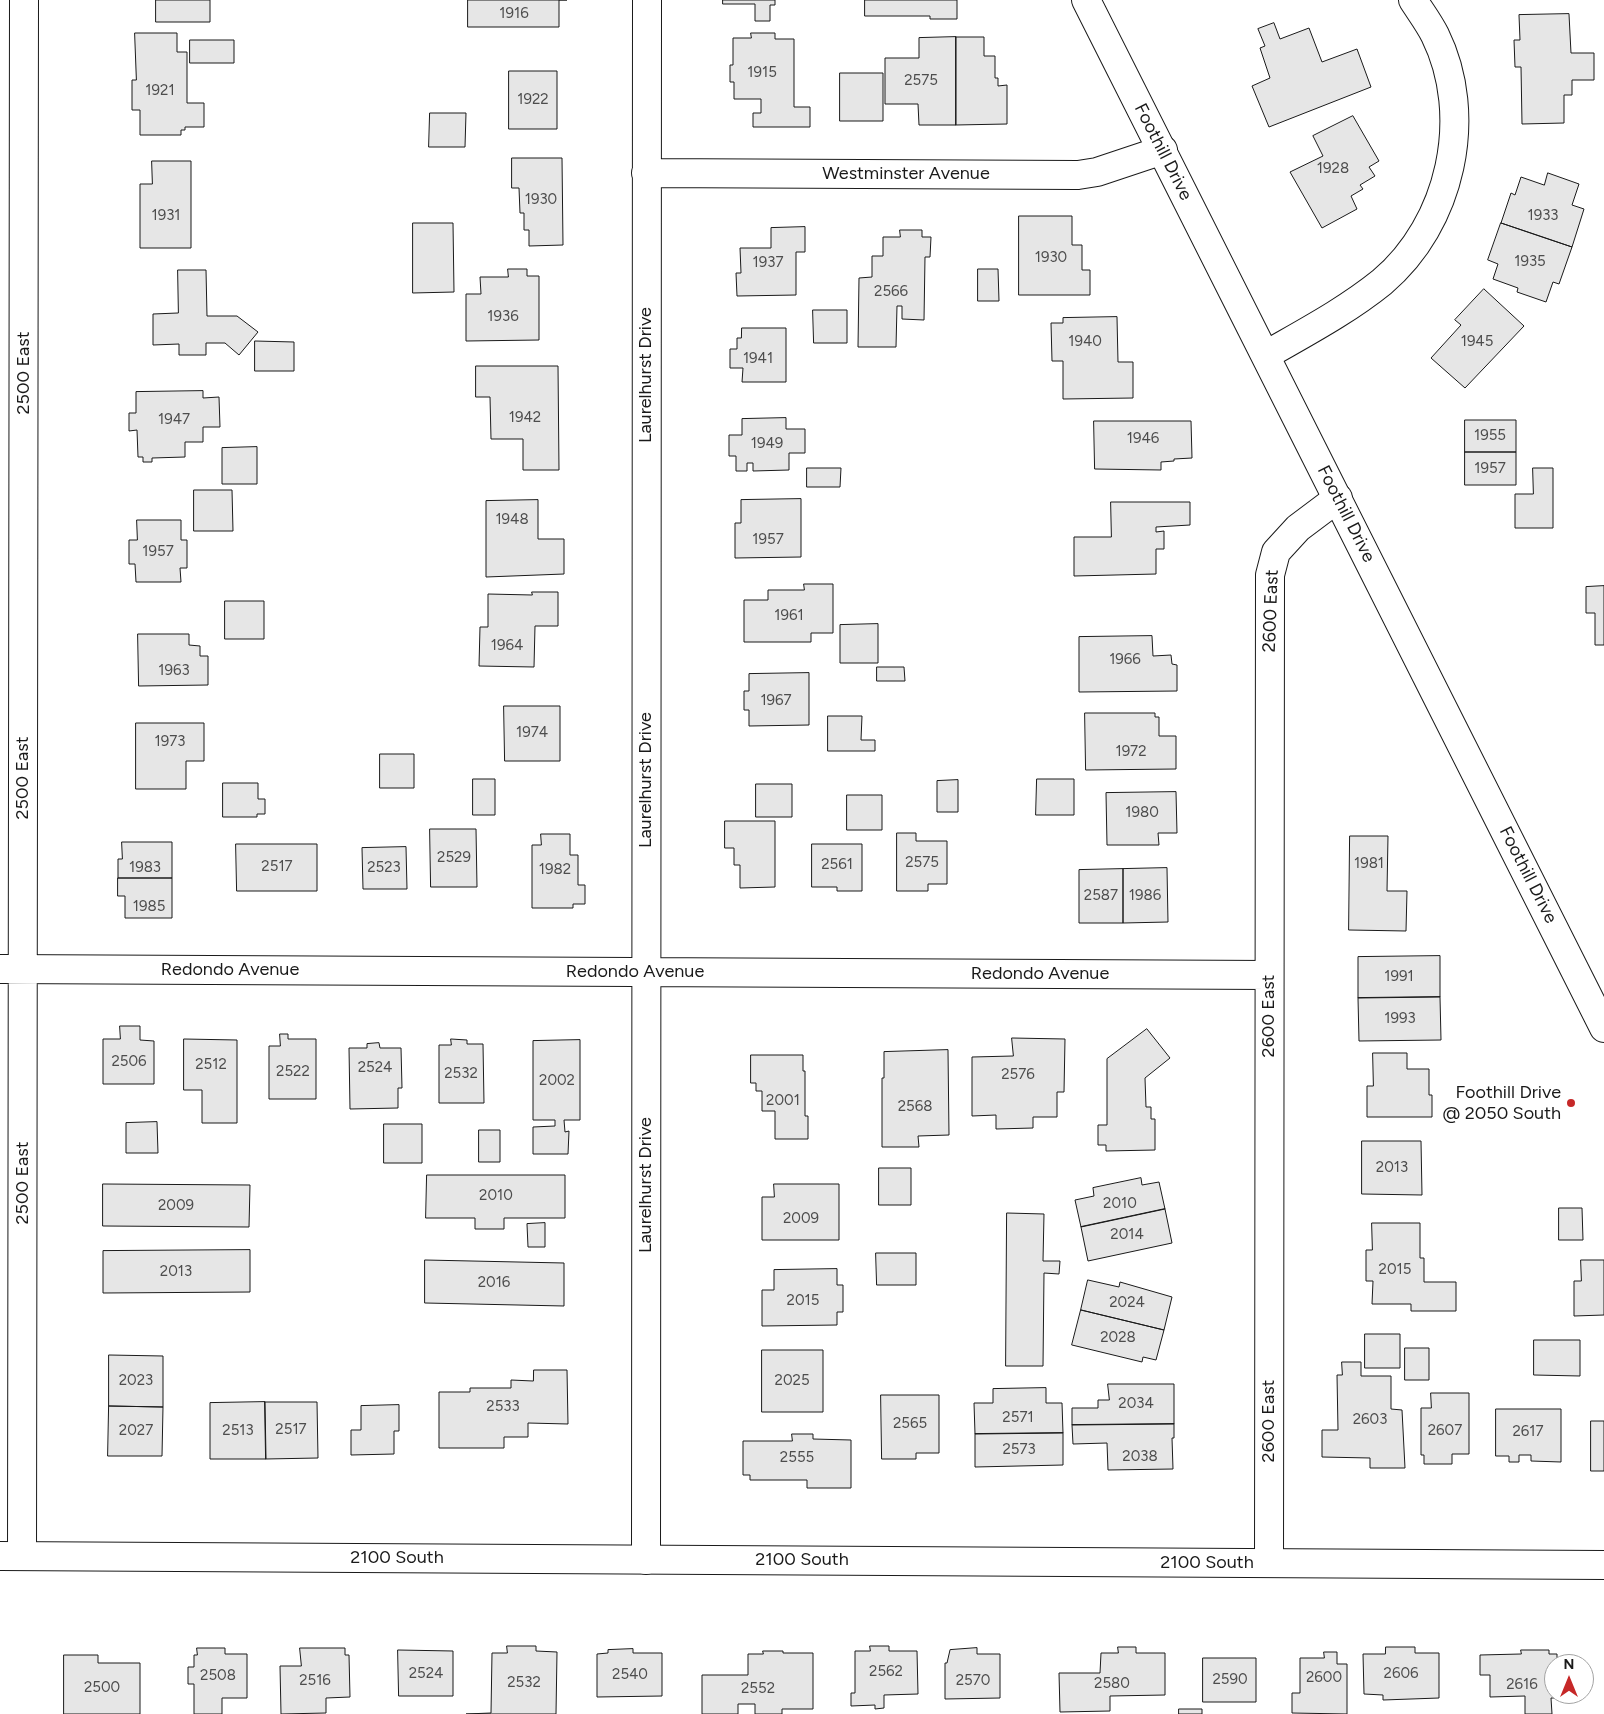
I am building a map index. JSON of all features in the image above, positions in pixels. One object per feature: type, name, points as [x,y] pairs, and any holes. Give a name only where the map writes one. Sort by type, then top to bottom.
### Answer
[{"type":"street","name":"2500 East","points":[[11,1556],[12,969],[24,0]]},
{"type":"street","name":"Laurelhurst Drive","points":[[646,1560],[647,0]]},
{"type":"street","name":"Foothill Drive","points":[[1086,0],[1604,1028]]},
{"type":"street","points":[[1266,355],[1342,310],[1383,281],[1422,236],[1436,207],[1448,176],[1454,141],[1454,106],[1449,72],[1435,35],[1412,0]]},
{"type":"street","name":"Westminster Avenue","points":[[646,173],[1078,174],[1097,172],[1163,150]]},
{"type":"street","name":"2600 East","points":[[1269,1563],[1270,575],[1276,552],[1298,528],[1338,498]]},
{"type":"street","name":"Redondo Avenue","points":[[12,969],[1269,975]]},
{"type":"street","name":"2100 South","points":[[11,1556],[1604,1565]]},
{"type":"building","points":[[156,0],[210,0],[210,22],[156,22]]},
{"type":"building","points":[[468,0],[559,0],[559,27],[468,27]]},
{"type":"building","points":[[723,0],[775,0],[775,5],[770,5],[770,21],[755,21],[755,4],[723,4]]},
{"type":"building","points":[[865,0],[957,0],[957,19],[930,19],[930,16],[865,16]]},
{"type":"building","points":[[1569,14],[1571,53],[1594,53],[1594,80],[1572,80],[1572,95],[1564,95],[1564,123],[1522,124],[1521,67],[1515,67],[1514,40],[1520,40],[1519,15]]},
{"type":"building","points":[[1274,23],[1280,39],[1309,28],[1322,62],[1357,49],[1371,87],[1269,127],[1252,86],[1270,78],[1260,48],[1265,46],[1258,29]]},
{"type":"building","points":[[135,33],[177,33],[177,52],[187,52],[187,103],[204,103],[204,127],[185,127],[185,130],[181,130],[181,135],[140,135],[140,110],[132,110],[132,80],[136,80]]},
{"type":"building","points":[[751,33],[775,33],[775,39],[794,39],[794,107],[810,107],[810,127],[753,127],[753,113],[761,113],[761,99],[734,99],[734,82],[730,82],[730,65],[733,65],[733,38],[751,38]]},
{"type":"building","points":[[956,37],[984,37],[984,56],[995,56],[995,78],[998,78],[998,86],[1007,85],[1007,124],[956,125]]},
{"type":"building","points":[[956,37],[956,125],[919,125],[918,104],[885,104],[885,58],[919,58],[919,38]]},
{"type":"building","points":[[190,40],[234,40],[234,63],[190,63]]},
{"type":"building","points":[[509,71],[557,71],[557,129],[509,129]]},
{"type":"building","points":[[840,73],[883,73],[883,121],[840,121]]},
{"type":"building","points":[[430,113],[466,113],[465,147],[429,147]]},
{"type":"building","points":[[1353,116],[1379,161],[1369,167],[1375,176],[1360,185],[1363,189],[1351,196],[1357,209],[1322,228],[1290,172],[1323,156],[1313,136]]},
{"type":"building","points":[[512,158],[562,158],[563,245],[529,246],[529,230],[524,230],[524,213],[520,213],[519,188],[512,188]]},
{"type":"building","points":[[152,161],[191,161],[191,248],[140,248],[140,184],[152,184]]},
{"type":"building","points":[[1548,173],[1579,184],[1572,205],[1584,209],[1572,247],[1501,223],[1511,193],[1515,195],[1521,177],[1544,185]]},
{"type":"building","points":[[1019,216],[1072,216],[1072,245],[1082,245],[1082,270],[1090,270],[1090,295],[1019,295]]},
{"type":"building","points":[[413,223],[453,223],[454,292],[413,293]]},
{"type":"building","points":[[1501,223],[1572,247],[1559,284],[1553,282],[1546,302],[1517,292],[1518,288],[1493,279],[1498,264],[1488,260]]},
{"type":"building","points":[[805,227],[805,252],[796,252],[796,295],[737,296],[736,273],[741,273],[740,248],[771,248],[771,228]]},
{"type":"building","points":[[900,230],[922,230],[922,237],[931,237],[930,257],[925,257],[924,320],[902,319],[902,306],[897,306],[896,347],[858,347],[859,278],[872,277],[872,256],[883,256],[883,237],[900,237]]},
{"type":"building","points":[[508,269],[527,269],[527,276],[539,276],[539,340],[466,341],[466,294],[481,294],[480,277],[508,277]]},
{"type":"building","points":[[978,269],[998,269],[999,301],[978,301]]},
{"type":"building","points":[[178,270],[206,270],[207,316],[237,316],[258,332],[239,355],[225,343],[206,343],[206,355],[179,355],[179,344],[153,345],[153,314],[178,313]]},
{"type":"building","points":[[1484,289],[1524,326],[1465,388],[1431,358],[1461,325],[1455,320]]},
{"type":"building","points":[[813,310],[847,310],[847,343],[814,343]]},
{"type":"building","points":[[1117,317],[1118,362],[1133,362],[1133,398],[1063,399],[1063,361],[1052,361],[1051,323],[1063,323],[1063,318]]},
{"type":"building","points":[[742,328],[786,328],[786,382],[742,382],[743,368],[730,368],[730,349],[737,349],[737,338],[741,338]]},
{"type":"building","points":[[255,341],[294,342],[294,371],[255,371]]},
{"type":"building","points":[[476,366],[558,366],[559,470],[523,470],[523,439],[491,439],[490,397],[476,397]]},
{"type":"building","points":[[203,391],[203,398],[219,397],[220,427],[203,427],[203,442],[185,442],[185,457],[152,458],[152,462],[143,462],[143,457],[138,457],[137,430],[129,431],[129,413],[136,413],[136,392]]},
{"type":"building","points":[[786,418],[786,429],[805,429],[805,453],[789,453],[789,470],[753,471],[753,463],[747,463],[747,471],[736,471],[736,456],[729,456],[729,435],[742,435],[742,419]]},
{"type":"building","points":[[1465,420],[1516,420],[1516,452],[1465,452]]},
{"type":"building","points":[[1094,421],[1191,421],[1192,458],[1161,462],[1161,470],[1095,469]]},
{"type":"building","points":[[257,447],[257,484],[222,484],[222,448]]},
{"type":"building","points":[[1465,452],[1516,452],[1516,485],[1465,485]]},
{"type":"building","points":[[807,468],[841,468],[840,487],[807,487]]},
{"type":"building","points":[[1533,468],[1553,468],[1553,528],[1515,528],[1515,494],[1533,494]]},
{"type":"building","points":[[194,490],[232,490],[233,531],[194,531]]},
{"type":"building","points":[[801,499],[801,557],[735,558],[735,523],[741,523],[741,500]]},
{"type":"building","points":[[538,500],[538,539],[564,539],[564,574],[486,577],[486,501]]},
{"type":"building","points":[[1111,502],[1190,502],[1190,525],[1156,527],[1156,532],[1164,531],[1164,549],[1156,549],[1156,574],[1074,576],[1074,537],[1111,537]]},
{"type":"building","points":[[137,520],[181,520],[181,540],[187,540],[187,568],[180,568],[181,582],[136,582],[135,564],[129,564],[129,540],[137,540]]},
{"type":"building","points":[[804,584],[833,584],[833,633],[811,633],[811,642],[744,642],[744,600],[768,600],[768,590],[804,590]]},
{"type":"building","points":[[1604,586],[1604,645],[1595,645],[1595,613],[1586,613],[1586,587]]},
{"type":"building","points":[[532,592],[558,592],[558,626],[535,626],[534,667],[479,666],[480,627],[488,627],[488,594],[532,595]]},
{"type":"building","points":[[225,601],[264,601],[264,639],[225,639]]},
{"type":"building","points":[[878,624],[878,663],[840,663],[840,625]]},
{"type":"building","points":[[138,634],[189,634],[189,645],[200,646],[200,656],[208,656],[208,685],[139,686]]},
{"type":"building","points":[[1152,636],[1153,656],[1171,655],[1172,664],[1177,665],[1177,691],[1079,692],[1079,637]]},
{"type":"building","points":[[877,667],[904,667],[905,681],[877,681]]},
{"type":"building","points":[[809,673],[809,725],[749,726],[749,710],[744,710],[744,691],[749,691],[749,674]]},
{"type":"building","points":[[504,706],[560,706],[560,761],[505,761]]},
{"type":"building","points":[[1085,713],[1155,713],[1155,717],[1159,717],[1159,736],[1176,736],[1176,769],[1086,770]]},
{"type":"building","points":[[828,716],[862,716],[861,740],[875,740],[875,751],[828,751]]},
{"type":"building","points":[[136,723],[204,723],[204,761],[186,761],[186,789],[136,789]]},
{"type":"building","points":[[380,754],[414,754],[414,788],[380,788]]},
{"type":"building","points":[[473,779],[495,779],[495,815],[473,815]]},
{"type":"building","points":[[1037,779],[1074,779],[1074,815],[1036,815]]},
{"type":"building","points":[[958,780],[958,812],[937,812],[937,781]]},
{"type":"building","points":[[223,783],[258,783],[258,799],[265,799],[265,814],[257,814],[257,817],[223,817]]},
{"type":"building","points":[[756,784],[792,784],[792,817],[756,817]]},
{"type":"building","points":[[1176,792],[1177,833],[1158,833],[1159,845],[1107,845],[1106,793]]},
{"type":"building","points":[[847,795],[882,795],[882,830],[847,830]]},
{"type":"building","points":[[725,821],[775,821],[775,887],[740,888],[740,865],[734,865],[734,848],[725,848]]},
{"type":"building","points":[[430,829],[476,829],[477,887],[431,887]]},
{"type":"building","points":[[897,833],[916,833],[916,841],[947,841],[947,884],[928,884],[928,891],[897,891]]},
{"type":"building","points":[[541,834],[570,834],[570,855],[578,855],[578,885],[585,885],[585,904],[573,904],[573,908],[532,908],[532,845],[541,845]]},
{"type":"building","points":[[1350,836],[1388,836],[1387,891],[1407,891],[1406,931],[1349,930]]},
{"type":"building","points":[[122,842],[172,842],[172,878],[118,878],[118,859],[122,859]]},
{"type":"building","points":[[236,844],[317,844],[317,891],[237,891]]},
{"type":"building","points":[[812,844],[862,844],[862,891],[837,891],[837,887],[812,887]]},
{"type":"building","points":[[406,847],[407,889],[363,889],[362,848]]},
{"type":"building","points":[[1167,868],[1168,922],[1123,923],[1123,869]]},
{"type":"building","points":[[1123,869],[1123,923],[1079,923],[1079,870]]},
{"type":"building","points":[[118,878],[172,878],[172,918],[125,918],[125,896],[118,896]]},
{"type":"building","points":[[1440,956],[1440,997],[1358,998],[1358,957]]},
{"type":"building","points":[[1440,997],[1441,1040],[1359,1041],[1358,998]]},
{"type":"building","points":[[120,1026],[140,1026],[140,1040],[154,1041],[154,1084],[103,1084],[103,1039],[120,1039]]},
{"type":"building","points":[[1147,1029],[1170,1058],[1145,1078],[1146,1107],[1151,1107],[1151,1119],[1155,1119],[1155,1150],[1106,1151],[1106,1145],[1098,1145],[1098,1125],[1107,1125],[1107,1059]]},
{"type":"building","points":[[280,1034],[288,1034],[288,1039],[316,1039],[316,1099],[269,1099],[269,1046],[280,1046]]},
{"type":"building","points":[[1012,1038],[1065,1039],[1064,1092],[1057,1092],[1057,1117],[1033,1117],[1033,1128],[996,1129],[996,1115],[972,1116],[972,1057],[1013,1056]]},
{"type":"building","points":[[184,1039],[237,1040],[237,1123],[202,1123],[202,1090],[184,1090]]},
{"type":"building","points":[[451,1039],[467,1040],[467,1044],[483,1044],[484,1103],[439,1103],[439,1045],[451,1045]]},
{"type":"building","points":[[580,1040],[580,1120],[564,1120],[565,1132],[569,1131],[568,1154],[533,1154],[533,1127],[555,1126],[555,1120],[533,1120],[533,1041]]},
{"type":"building","points":[[379,1043],[380,1048],[401,1048],[402,1088],[398,1088],[398,1108],[350,1109],[349,1048],[367,1048],[367,1044]]},
{"type":"building","points":[[948,1050],[949,1135],[918,1136],[919,1147],[882,1147],[884,1052]]},
{"type":"building","points":[[1373,1053],[1407,1053],[1407,1069],[1429,1069],[1429,1095],[1432,1095],[1432,1117],[1367,1117],[1367,1086],[1373,1086]]},
{"type":"building","points":[[751,1055],[803,1055],[805,1116],[808,1116],[808,1139],[775,1139],[775,1111],[762,1111],[762,1091],[756,1091],[756,1083],[751,1083]]},
{"type":"building","points":[[157,1122],[158,1153],[126,1153],[126,1123]]},
{"type":"building","points":[[384,1124],[422,1124],[422,1163],[384,1163]]},
{"type":"building","points":[[479,1130],[500,1130],[500,1162],[479,1162]]},
{"type":"building","points":[[1362,1141],[1421,1141],[1422,1195],[1362,1194]]},
{"type":"building","points":[[879,1168],[911,1168],[911,1205],[879,1205]]},
{"type":"building","points":[[427,1175],[565,1175],[565,1218],[504,1218],[504,1229],[475,1229],[475,1218],[426,1218]]},
{"type":"building","points":[[1141,1178],[1142,1185],[1159,1182],[1165,1209],[1081,1227],[1075,1200],[1094,1196],[1093,1188]]},
{"type":"building","points":[[103,1184],[250,1185],[249,1227],[103,1226]]},
{"type":"building","points":[[774,1184],[839,1184],[839,1240],[762,1240],[762,1197],[774,1197]]},
{"type":"building","points":[[1559,1208],[1582,1208],[1583,1240],[1559,1240]]},
{"type":"building","points":[[1165,1209],[1172,1243],[1088,1261],[1081,1227]]},
{"type":"building","points":[[1007,1213],[1044,1214],[1043,1261],[1060,1261],[1059,1274],[1044,1273],[1043,1366],[1006,1366]]},
{"type":"building","points":[[545,1223],[545,1247],[528,1247],[527,1224]]},
{"type":"building","points":[[1372,1223],[1420,1223],[1420,1258],[1424,1258],[1424,1282],[1456,1282],[1456,1311],[1411,1311],[1411,1304],[1372,1304],[1373,1281],[1366,1281],[1366,1250],[1372,1250]]},
{"type":"building","points":[[250,1250],[250,1292],[103,1293],[103,1251]]},
{"type":"building","points":[[876,1253],[916,1253],[916,1285],[877,1285]]},
{"type":"building","points":[[425,1260],[564,1263],[564,1306],[425,1303]]},
{"type":"building","points":[[1581,1260],[1604,1260],[1604,1315],[1574,1316],[1574,1281],[1581,1281]]},
{"type":"building","points":[[837,1269],[837,1285],[843,1285],[843,1312],[837,1312],[837,1325],[762,1326],[762,1290],[774,1290],[774,1270]]},
{"type":"building","points":[[1088,1280],[1119,1287],[1120,1282],[1172,1297],[1164,1330],[1081,1310]]},
{"type":"building","points":[[1081,1310],[1164,1330],[1156,1360],[1143,1357],[1142,1362],[1072,1345]]},
{"type":"building","points":[[1365,1334],[1400,1334],[1400,1368],[1365,1368]]},
{"type":"building","points":[[1534,1340],[1580,1340],[1580,1376],[1534,1375]]},
{"type":"building","points":[[1405,1348],[1429,1348],[1429,1380],[1405,1380]]},
{"type":"building","points":[[762,1350],[823,1350],[823,1412],[762,1412]]},
{"type":"building","points":[[109,1355],[163,1356],[163,1407],[109,1406]]},
{"type":"building","points":[[1342,1362],[1361,1362],[1361,1376],[1391,1376],[1391,1409],[1402,1410],[1405,1468],[1370,1468],[1370,1458],[1322,1457],[1322,1430],[1338,1430],[1337,1375],[1342,1375]]},
{"type":"building","points":[[534,1370],[567,1370],[568,1424],[528,1423],[528,1437],[504,1437],[504,1448],[439,1448],[439,1392],[470,1392],[470,1388],[511,1388],[511,1380],[533,1381]]},
{"type":"building","points":[[1108,1384],[1174,1384],[1174,1424],[1072,1425],[1072,1408],[1098,1408],[1098,1400],[1109,1400]]},
{"type":"building","points":[[1046,1388],[1046,1403],[1062,1403],[1063,1433],[975,1434],[974,1403],[993,1403],[993,1389]]},
{"type":"building","points":[[1431,1393],[1469,1393],[1469,1454],[1452,1454],[1452,1464],[1424,1464],[1424,1455],[1421,1455],[1421,1408],[1431,1408]]},
{"type":"building","points":[[881,1395],[939,1395],[939,1453],[916,1453],[916,1459],[882,1459]]},
{"type":"building","points":[[265,1402],[317,1402],[318,1458],[266,1459]]},
{"type":"building","points":[[265,1402],[266,1459],[210,1459],[210,1403]]},
{"type":"building","points":[[399,1405],[399,1431],[394,1431],[394,1454],[351,1455],[351,1430],[361,1430],[361,1406]]},
{"type":"building","points":[[109,1406],[163,1407],[162,1456],[108,1456]]},
{"type":"building","points":[[1496,1409],[1561,1409],[1561,1462],[1531,1461],[1531,1455],[1519,1455],[1519,1462],[1509,1462],[1509,1456],[1496,1456]]},
{"type":"building","points":[[1591,1421],[1604,1421],[1604,1471],[1591,1471]]},
{"type":"building","points":[[1174,1424],[1174,1438],[1172,1438],[1173,1469],[1108,1470],[1107,1443],[1073,1444],[1072,1425]]},
{"type":"building","points":[[1063,1433],[1063,1465],[975,1467],[975,1434]]},
{"type":"building","points":[[792,1434],[813,1434],[813,1439],[851,1440],[851,1488],[807,1488],[807,1480],[750,1480],[750,1475],[743,1475],[743,1441],[792,1441]]},
{"type":"building","points":[[507,1646],[536,1646],[536,1651],[557,1652],[556,1714],[466,1714],[491,1713],[492,1653],[507,1653]]},
{"type":"building","points":[[870,1646],[889,1646],[889,1651],[917,1651],[918,1694],[884,1695],[884,1708],[875,1709],[875,1705],[851,1706],[851,1693],[855,1693],[855,1651],[870,1651]]},
{"type":"building","points":[[1118,1647],[1136,1647],[1136,1653],[1165,1653],[1165,1695],[1110,1696],[1110,1711],[1060,1712],[1059,1673],[1100,1673],[1101,1653],[1118,1653]]},
{"type":"building","points":[[1386,1647],[1415,1647],[1415,1653],[1439,1653],[1439,1698],[1383,1700],[1383,1695],[1364,1694],[1363,1654],[1385,1654]]},
{"type":"building","points":[[197,1648],[225,1648],[225,1654],[247,1654],[247,1698],[222,1698],[222,1714],[194,1714],[194,1684],[188,1684],[188,1667],[194,1667],[194,1655],[197,1655]]},
{"type":"building","points":[[300,1648],[345,1648],[345,1655],[349,1655],[350,1697],[326,1698],[326,1713],[281,1714],[280,1666],[301,1666]]},
{"type":"building","points":[[977,1648],[977,1654],[1000,1654],[1000,1698],[945,1699],[945,1663],[947,1663],[950,1650]]},
{"type":"building","points":[[633,1649],[633,1653],[662,1653],[662,1696],[597,1697],[597,1654],[608,1653],[608,1650]]},
{"type":"building","points":[[398,1650],[453,1651],[453,1696],[399,1696]]},
{"type":"building","points":[[1521,1650],[1549,1650],[1549,1654],[1544,1654],[1544,1704],[1551,1704],[1552,1714],[1525,1714],[1525,1696],[1490,1697],[1490,1675],[1480,1675],[1480,1655],[1521,1654]]},
{"type":"building","points":[[763,1651],[813,1653],[813,1709],[782,1709],[782,1714],[755,1714],[755,1704],[738,1704],[738,1714],[702,1714],[702,1675],[748,1675],[748,1654],[763,1654]]},
{"type":"building","points":[[1324,1652],[1337,1652],[1337,1664],[1347,1664],[1347,1714],[1292,1713],[1292,1693],[1300,1693],[1300,1658],[1324,1658]]},
{"type":"building","points":[[64,1655],[98,1655],[98,1663],[140,1663],[140,1714],[64,1714]]},
{"type":"building","points":[[1203,1658],[1256,1658],[1256,1702],[1203,1702]]},
{"type":"building","points":[[1179,1709],[1202,1709],[1202,1714],[1179,1714]]},
{"type":"place","name":"Foothill Drive @ 2050 South","points":[[1571,1103]]}]
